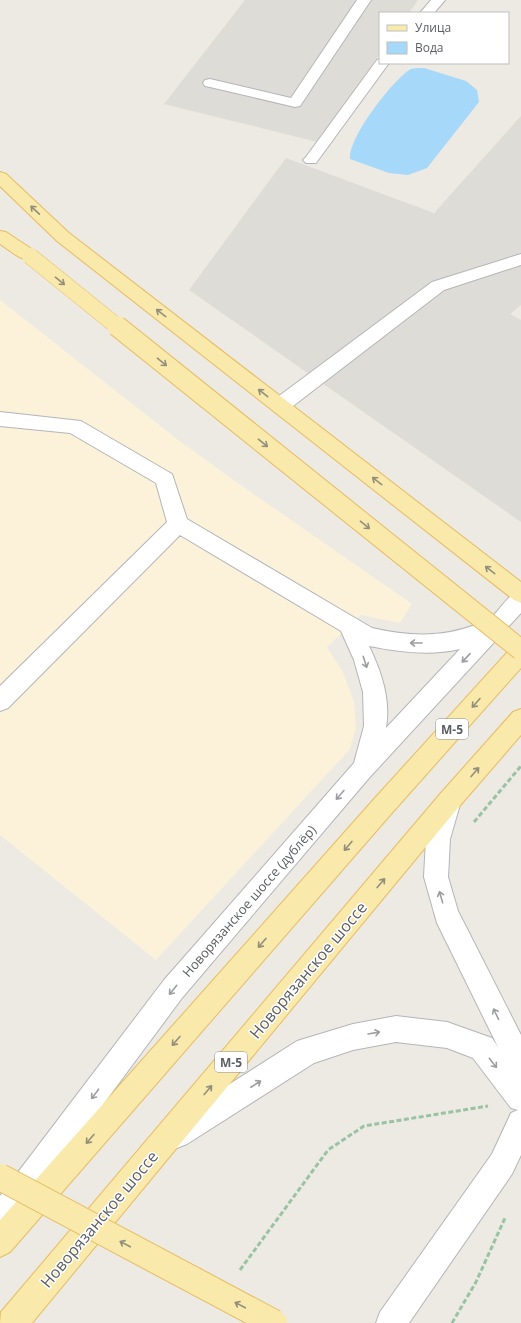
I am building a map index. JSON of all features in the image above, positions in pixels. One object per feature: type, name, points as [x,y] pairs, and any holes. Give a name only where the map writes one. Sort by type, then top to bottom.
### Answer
[{"type":"main road","points":[[0,177],[63,237],[521,594]]},
{"type":"main road","points":[[0,236],[30,256],[521,651]]},
{"type":"main road","name":"М-5","points":[[0,1242],[521,651]]},
{"type":"main road","name":"М-5","points":[[449,802],[521,719]]},
{"type":"main road","name":"Новорязанское шоссе","points":[[12,1323],[449,802]]},
{"type":"main road","points":[[0,1177],[274,1323]]},
{"type":"street","points":[[210,83],[295,103],[364,0]]},
{"type":"street","points":[[428,12],[438,0]]},
{"type":"street","points":[[311,160],[381,64]]},
{"type":"street","points":[[286,401],[438,286],[521,259]]},
{"type":"street","points":[[0,419],[74,426],[165,479],[178,524],[367,636],[398,643],[430,643],[460,640],[495,627]]},
{"type":"street","points":[[0,701],[178,524]]},
{"type":"street","name":"Новорязанское шоссе (дублёр)","points":[[0,1220],[173,989],[361,771],[521,599]]},
{"type":"street","points":[[349,626],[361,651],[375,691],[377,720],[373,744],[361,771]]},
{"type":"street","points":[[449,802],[438,839],[436,877],[446,914],[512,1046],[521,1091]]},
{"type":"street","points":[[164,1142],[306,1051],[353,1037],[396,1029],[447,1035],[482,1048],[521,1098]]},
{"type":"street","points":[[390,1323],[502,1164],[521,1123]]},
{"type":"path","points":[[473,824],[521,765]]},
{"type":"path","points":[[239,1272],[328,1150],[364,1126],[492,1105]]},
{"type":"path","points":[[452,1323],[476,1282],[508,1212]]},
{"type":"shaded area","points":[[245,0],[418,0],[410,12],[379,12],[379,55],[317,142],[164,104]]},
{"type":"shaded area","points":[[521,116],[521,305],[510,314],[521,320],[521,522],[189,290],[286,158],[434,213]]},
{"type":"shaded area","points":[[0,300],[177,439],[412,604],[400,623],[361,615],[327,647],[342,670],[354,702],[356,728],[350,749],[156,960],[0,835]]},
{"type":"water","points":[[424,68],[466,81],[477,90],[479,102],[427,168],[408,175],[389,173],[350,159],[351,150],[356,138],[383,96],[403,75],[411,69]]}]
